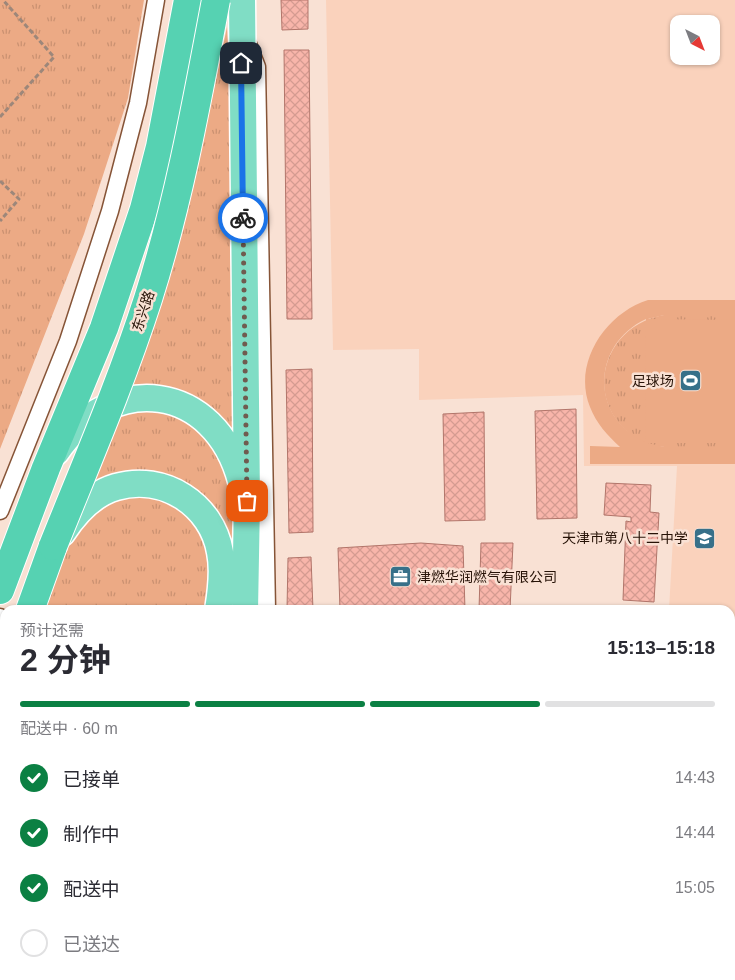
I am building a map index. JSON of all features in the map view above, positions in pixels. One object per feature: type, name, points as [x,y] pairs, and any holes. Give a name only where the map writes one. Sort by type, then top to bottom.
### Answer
[{"type":"highway","points":[[0,590],[46,468],[104,328],[144,209],[160,147],[188,0]]},
{"type":"highway","name":"东兴路","points":[[32,605],[53,546],[121,375],[148,299],[172,215],[191,135],[216,0]]},
{"type":"main road","points":[[241,12],[247,501],[245,605]]},
{"type":"main road","points":[[46,468],[66,438],[96,412],[122,402],[150,398],[171,400],[188,408],[209,424],[229,448],[247,501]]},
{"type":"main road","points":[[53,546],[81,508],[98,495],[117,486],[136,484],[170,489],[185,496],[198,508],[208,521],[215,537],[220,552],[221,572],[218,605]]},
{"type":"street","points":[[0,511],[68,341],[110,211],[138,103],[156,0]]},
{"type":"street","points":[[241,12],[257,67],[267,605]]},
{"type":"path","points":[[0,117],[54,56],[4,0]]},
{"type":"path","points":[[0,181],[20,199],[0,220]]},
{"type":"shaded area","points":[[326,0],[735,0],[735,605],[669,605],[677,466],[584,466],[583,395],[419,400],[419,349],[333,350]]},
{"type":"green space","points":[[0,0],[144,0],[128,98],[84,234],[0,449]]},
{"type":"green space","points":[[227,27],[229,63],[234,605],[39,605],[142,357],[193,188]]},
{"type":"green space","name":"足球场","points":[[648,300],[735,300],[735,315],[664,315],[648,319],[735,320],[735,443],[648,443],[664,447],[735,447],[735,464],[590,464],[590,446],[620,447],[603,429],[590,407],[586,390],[589,357],[596,342],[606,328],[633,307]],"holes":[[[646,319],[645,442],[627,431],[614,416],[606,399],[604,380],[607,362],[615,345],[628,330]]]},
{"type":"green space","name":"足球场","points":[[664,315],[735,315],[735,447],[671,448],[647,443],[637,439],[619,424],[609,406],[604,387],[606,368],[613,350],[625,334],[642,322]]},
{"type":"building","points":[[281,0],[308,0],[308,29],[282,30]]},
{"type":"building","points":[[284,50],[309,50],[312,319],[287,319]]},
{"type":"building","points":[[312,369],[313,532],[289,533],[286,370]]},
{"type":"building","points":[[576,409],[577,518],[537,519],[535,411]]},
{"type":"building","points":[[484,412],[485,520],[445,521],[443,414]]},
{"type":"building","points":[[606,483],[651,485],[650,512],[659,513],[654,602],[623,600],[626,521],[631,522],[631,517],[604,515]]},
{"type":"building","name":"津燃华润燃气有限公司","points":[[421,543],[463,546],[465,605],[340,605],[338,548]]},
{"type":"building","points":[[481,543],[513,543],[510,605],[479,605]]},
{"type":"building","points":[[311,557],[313,605],[287,605],[288,558]]},
{"type":"way so far","points":[[243,218],[247,501]]},
{"type":"place","name":"足球场","points":[[690,381]]},
{"type":"place","name":"天津市第八十二中学","points":[[704,538]]},
{"type":"place","name":"津燃华润燃气有限公司","points":[[401,577]]},
{"type":"route","points":[[241,63],[243,218]]}]
